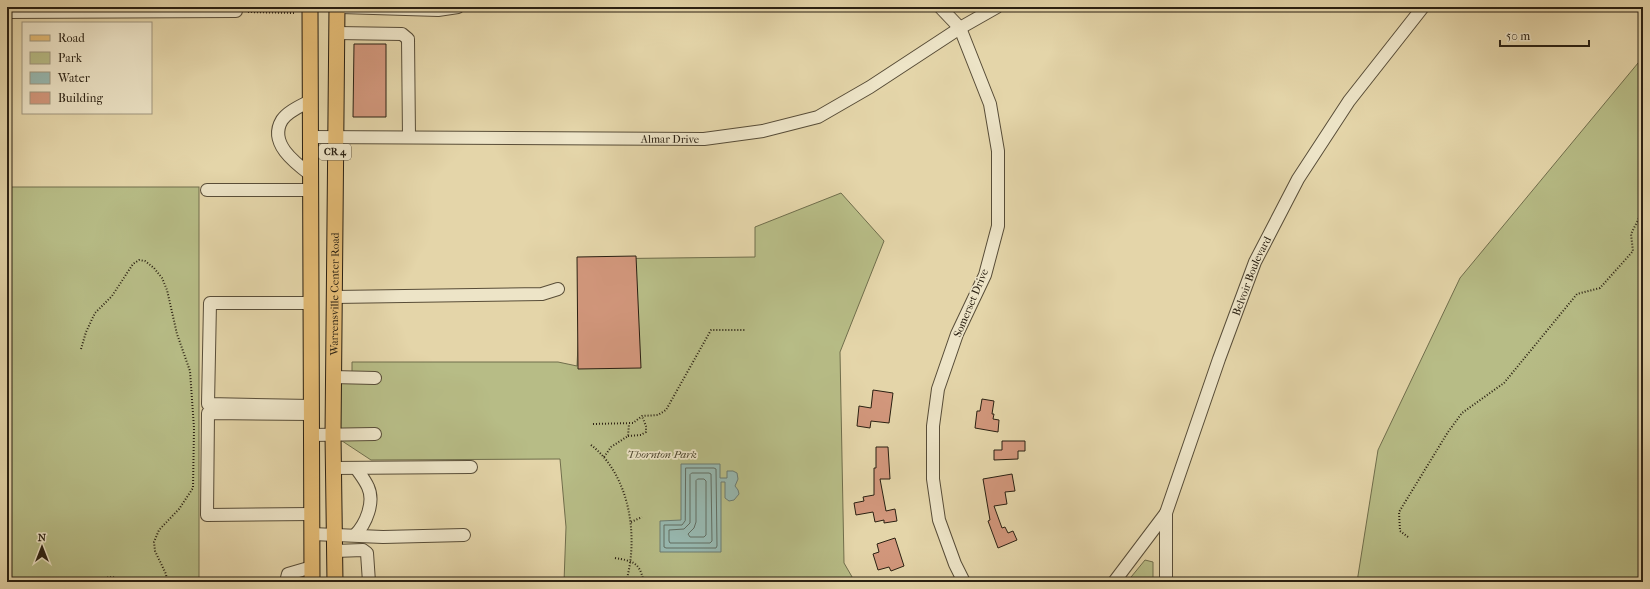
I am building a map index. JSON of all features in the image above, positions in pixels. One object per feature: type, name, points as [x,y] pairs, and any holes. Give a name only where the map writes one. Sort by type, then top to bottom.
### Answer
[{"type":"main road","name":"Warrensville Center Road","points":[[310,7],[312,582]]},
{"type":"main road","name":"Warrensville Center Road","points":[[335,582],[333,377],[337,7]]},
{"type":"street","points":[[341,7],[438,10],[458,7]]},
{"type":"street","name":"Somerset Drive","points":[[940,7],[960,28],[990,104],[998,151],[998,226],[985,275],[957,334],[938,389],[932,426],[933,479],[939,520],[955,564],[964,582]]},
{"type":"street","name":"Almar Drive","points":[[310,136],[704,139],[764,131],[818,117],[870,87],[960,28],[997,7]]},
{"type":"street","name":"Belvoir Boulevard","points":[[1166,582],[1166,513],[1219,359],[1255,262],[1298,179],[1345,108],[1423,7]]},
{"type":"street","points":[[7,12],[56,13],[93,9],[242,11]]},
{"type":"street","points":[[337,34],[402,34],[408,39],[409,137]]},
{"type":"street","points":[[310,101],[291,112],[282,120],[279,130],[279,140],[283,149],[296,164],[310,175]]},
{"type":"street","points":[[207,190],[310,190]]},
{"type":"street","points":[[334,297],[542,294],[558,289]]},
{"type":"street","points":[[311,303],[210,303],[208,404],[311,410]]},
{"type":"street","points":[[333,377],[375,378]]},
{"type":"street","points":[[311,410],[208,413],[207,515],[312,514]]},
{"type":"street","points":[[312,435],[375,434]]},
{"type":"street","points":[[333,468],[471,467]]},
{"type":"street","points":[[355,535],[361,529],[367,518],[370,503],[369,488],[356,468]]},
{"type":"street","points":[[1114,582],[1166,513]]},
{"type":"street","points":[[312,534],[383,537],[464,535]]},
{"type":"street","points":[[335,551],[363,550],[367,553],[369,582]]},
{"type":"street","points":[[286,582],[288,574],[312,567]]},
{"type":"path","points":[[242,11],[294,13]]},
{"type":"path","points":[[1408,537],[1400,531],[1399,512],[1448,432],[1462,413],[1504,382],[1577,294],[1600,288],[1633,251],[1631,234],[1643,210]]},
{"type":"path","points":[[81,349],[86,332],[95,313],[112,296],[133,264],[139,260],[145,261],[154,268],[162,278],[167,290],[177,334],[190,371],[194,428],[193,488],[179,509],[159,530],[154,542],[155,550],[166,574],[167,582]]},
{"type":"path","points":[[593,424],[629,424],[642,416],[658,414],[666,410],[711,330],[746,330]]},
{"type":"path","points":[[604,457],[611,447],[628,436],[641,435],[646,432],[646,426],[642,416]]},
{"type":"path","points":[[628,436],[629,424]]},
{"type":"path","points":[[591,445],[604,457],[615,474],[625,498],[631,522],[633,546],[626,582]]},
{"type":"path","points":[[631,522],[642,517]]},
{"type":"path","points":[[615,558],[631,560],[641,569],[643,580]]},
{"type":"path","points":[[96,582],[105,577],[116,577],[124,581],[146,582]]},
{"type":"green space","points":[[1643,57],[1643,582],[1357,582],[1378,450],[1460,278]]},
{"type":"green space","points":[[7,187],[199,187],[199,582],[7,582]]},
{"type":"green space","name":"Thornton Park","points":[[841,193],[884,241],[840,352],[844,563],[855,582],[564,582],[566,527],[560,459],[371,460],[333,435],[333,377],[352,377],[352,362],[558,362],[577,366],[582,259],[755,257],[755,227]]},
{"type":"green space","points":[[1145,560],[1153,562],[1153,582],[1127,582]]},
{"type":"water","points":[[681,464],[720,464],[720,478],[727,478],[727,471],[737,473],[738,479],[735,486],[739,494],[734,500],[729,501],[725,498],[725,482],[721,482],[721,552],[660,552],[660,521],[681,520]]},
{"type":"building","points":[[354,44],[386,44],[386,117],[353,117]]},
{"type":"building","points":[[636,256],[641,368],[578,369],[577,257]]},
{"type":"building","points":[[873,390],[893,393],[889,423],[871,421],[870,428],[857,426],[859,406],[871,408]]},
{"type":"building","points":[[982,399],[994,401],[992,414],[994,414],[993,419],[999,420],[998,432],[975,428],[977,411],[980,411]]},
{"type":"building","points":[[1002,441],[1025,441],[1025,451],[1018,451],[1018,459],[994,460],[994,450],[1002,450]]},
{"type":"building","points":[[876,447],[888,447],[890,479],[880,479],[886,511],[895,509],[897,521],[884,523],[884,520],[875,522],[873,512],[856,515],[854,503],[864,501],[863,497],[874,495]]},
{"type":"building","points":[[1012,474],[1015,491],[1005,492],[1007,504],[994,506],[1002,528],[1005,527],[1008,533],[1013,531],[1017,540],[998,548],[988,521],[990,520],[983,479]]},
{"type":"building","points":[[895,538],[904,566],[891,571],[889,567],[878,570],[873,554],[879,552],[877,544]]}]
